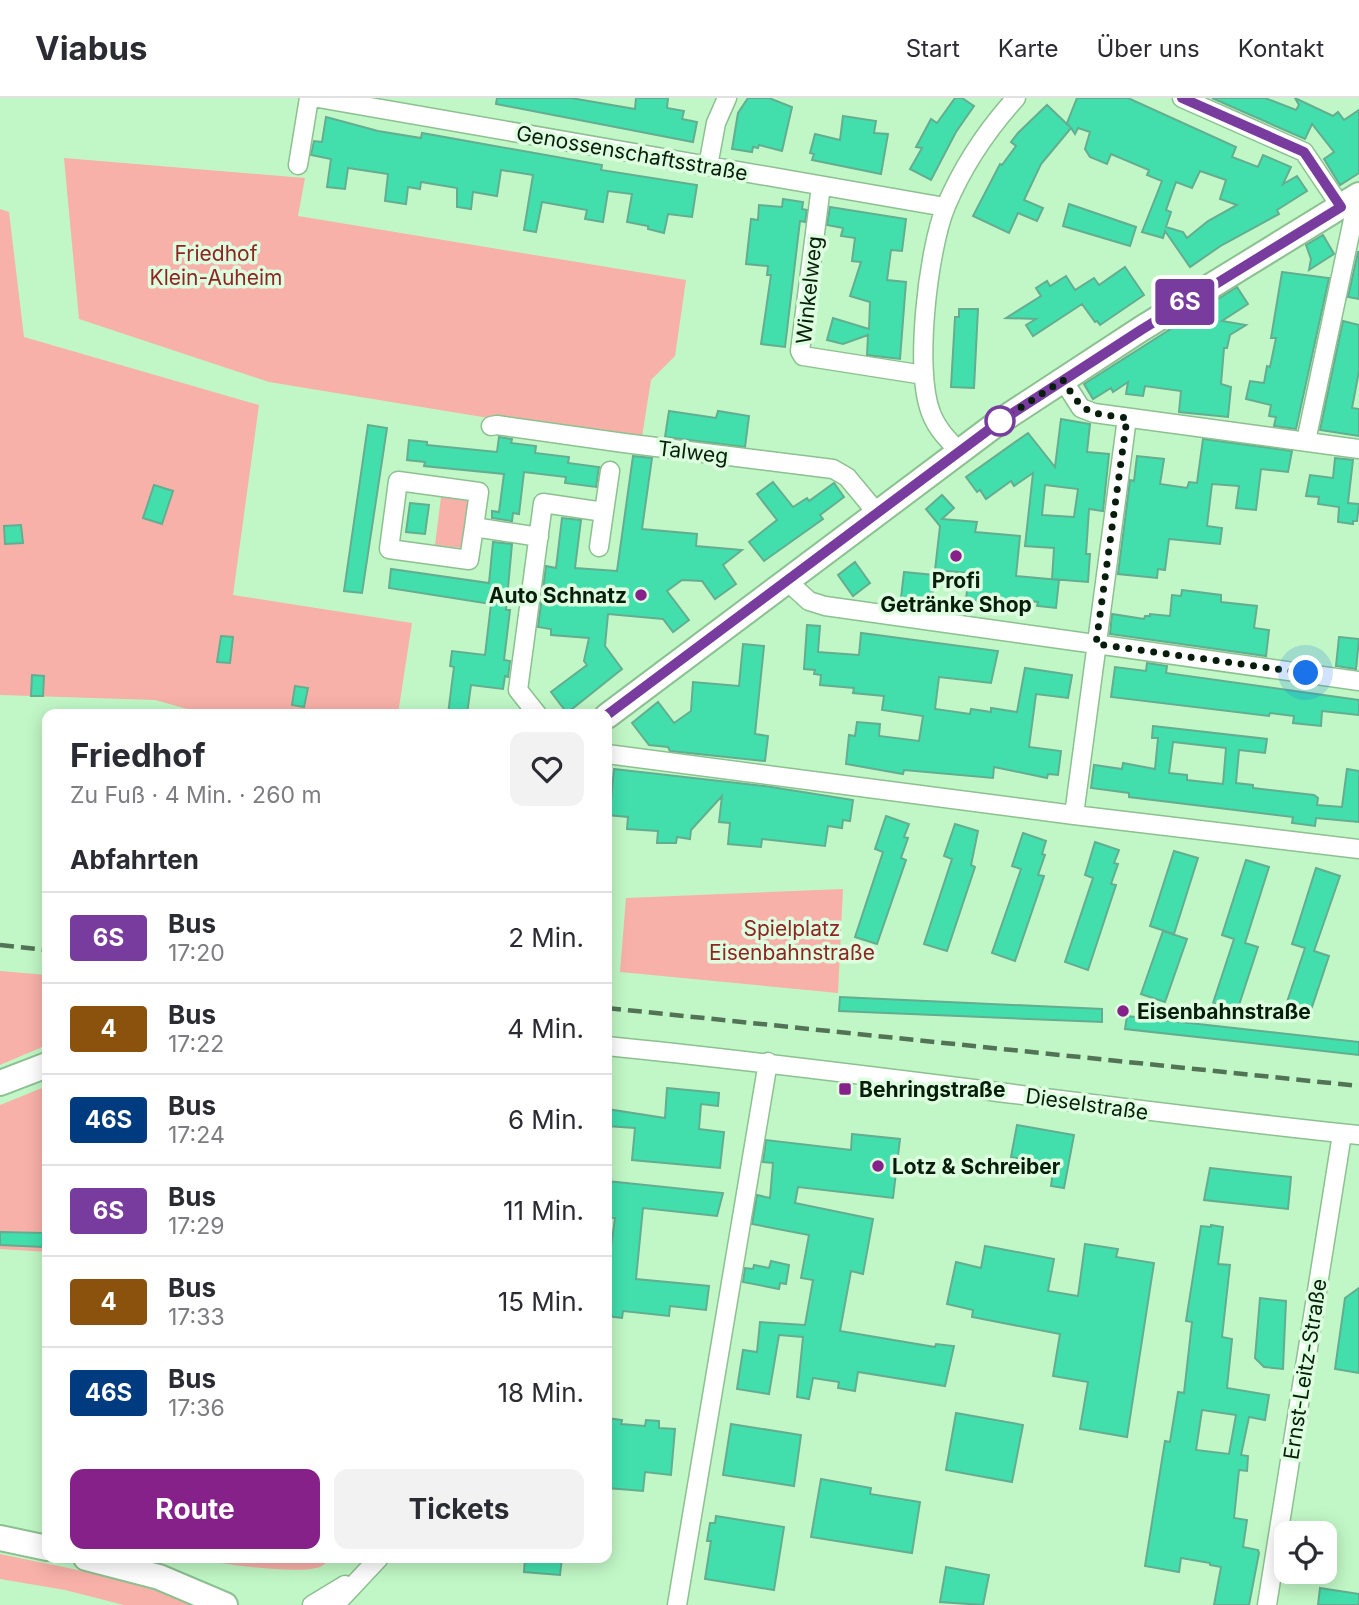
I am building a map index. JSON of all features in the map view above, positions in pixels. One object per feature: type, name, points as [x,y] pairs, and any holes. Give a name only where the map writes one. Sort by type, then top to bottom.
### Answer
[{"type":"main road","points":[[612,712],[877,513],[1063,380],[1353,199]]},
{"type":"main road","points":[[0,1083],[42,1067]]},
{"type":"main road","points":[[0,1538],[42,1547]]},
{"type":"main road","points":[[105,1563],[159,1577],[225,1605]]},
{"type":"street","points":[[298,165],[309,98]]},
{"type":"street","name":"Genossenschaftsstraße","points":[[318,98],[945,207]]},
{"type":"street","points":[[708,166],[716,123],[727,98]]},
{"type":"street","points":[[960,452],[934,420],[928,406],[924,375],[930,275],[945,207],[981,141],[1016,98]]},
{"type":"street","points":[[1182,98],[1304,152],[1353,199],[1306,441]]},
{"type":"street","name":"Winkelweg","points":[[821,186],[800,351],[803,356],[924,375]]},
{"type":"street","points":[[1063,380],[1077,403],[1087,411],[1359,449]]},
{"type":"street","points":[[1074,815],[1127,418]]},
{"type":"street","name":"Talweg","points":[[491,426],[833,468],[847,477],[877,513]]},
{"type":"street","points":[[599,547],[610,471]]},
{"type":"street","points":[[398,481],[479,492],[474,527],[469,560],[389,549],[398,481]]},
{"type":"street","points":[[533,709],[518,690],[543,503],[604,512]]},
{"type":"street","points":[[474,527],[539,537]]},
{"type":"street","points":[[787,581],[799,594],[817,604],[1359,681]]},
{"type":"street","points":[[612,755],[1359,849]]},
{"type":"street","name":"Dieselstraße","points":[[612,1046],[768,1062],[951,1084],[1094,1106],[1351,1135]]},
{"type":"street","points":[[677,1605],[768,1062]]},
{"type":"street","name":"Ernst-Leitz-Straße","points":[[1267,1605],[1351,1135]]},
{"type":"street","points":[[335,1605],[373,1563]]},
{"type":"street","points":[[312,1605],[360,1575]]},
{"type":"green space","name":"Friedhof Klein-Auheim","points":[[64,158],[305,178],[298,216],[686,280],[675,356],[651,380],[641,443],[269,382],[79,319]]},
{"type":"green space","points":[[0,209],[9,212],[24,337],[259,405],[233,595],[412,623],[399,709],[187,709],[155,700],[0,695]]},
{"type":"green space","points":[[441,497],[468,500],[462,548],[435,545]]},
{"type":"green space","name":"Spielplatz Eisenbahnstraße","points":[[843,889],[838,993],[620,972],[626,898]]},
{"type":"green space","points":[[0,971],[42,975],[42,1047],[0,1065]]},
{"type":"green space","points":[[42,1088],[42,1252],[0,1249],[0,1105]]},
{"type":"green space","points":[[0,1554],[136,1582],[192,1605],[124,1605],[65,1590],[0,1579]]},
{"type":"green space","points":[[222,1563],[326,1563],[320,1567],[294,1570]]},
{"type":"building","points":[[497,98],[571,98],[635,109],[636,98],[668,98],[667,108],[684,111],[682,119],[697,122],[693,142],[496,104]]},
{"type":"building","points":[[748,98],[769,98],[792,107],[782,151],[759,145],[758,148],[753,147],[752,152],[732,149],[738,113]]},
{"type":"building","points":[[955,98],[962,98],[974,106],[956,132],[931,180],[910,169],[922,148],[916,147],[931,119],[937,123]]},
{"type":"building","points":[[1077,98],[1128,98],[1236,147],[1232,157],[1258,167],[1263,155],[1291,167],[1283,184],[1297,176],[1307,191],[1277,210],[1279,214],[1222,245],[1190,267],[1165,231],[1163,238],[1142,232],[1162,181],[1147,175],[1149,170],[1111,154],[1107,164],[1090,157],[1085,149],[1090,132],[1078,128],[1075,134],[1071,128],[1041,164],[1024,200],[1043,208],[1037,221],[1018,213],[1009,233],[973,216],[1000,164],[1002,165],[1016,146],[1011,142],[1018,133],[1047,105],[1070,127],[1067,123]],"holes":[[[1200,171],[1226,180],[1220,199],[1237,205],[1208,221],[1187,238],[1183,232],[1166,227],[1171,212],[1166,210],[1176,182],[1192,188]]]},
{"type":"building","points":[[1212,98],[1265,98],[1296,110],[1299,105],[1295,98],[1333,116],[1338,112],[1344,120],[1359,110],[1359,173],[1340,185],[1324,159],[1334,152],[1312,124],[1305,139]]},
{"type":"building","points":[[843,116],[876,121],[874,133],[888,134],[881,174],[812,160],[814,154],[810,153],[815,134],[840,140]]},
{"type":"building","points":[[326,117],[378,131],[421,138],[422,133],[602,165],[601,170],[697,185],[692,217],[668,214],[664,233],[648,229],[648,226],[627,222],[632,194],[608,191],[603,222],[585,219],[587,210],[542,202],[536,232],[524,230],[533,175],[501,170],[497,196],[473,192],[471,209],[457,207],[457,188],[421,182],[420,189],[408,187],[406,204],[385,201],[388,174],[348,168],[345,189],[327,187],[331,159],[311,155],[314,141],[322,142]]},
{"type":"building","points":[[783,199],[803,202],[802,209],[807,210],[805,222],[800,221],[785,347],[761,344],[771,275],[767,275],[768,266],[746,264],[751,219],[758,220],[759,205],[782,207]]},
{"type":"building","points":[[1069,204],[1136,227],[1130,246],[1063,226]]},
{"type":"building","points":[[830,207],[906,219],[902,251],[891,250],[887,280],[906,282],[900,359],[867,355],[868,335],[843,344],[827,340],[833,318],[869,329],[870,302],[850,296],[861,262],[852,261],[855,238],[841,236],[843,228],[827,225]]},
{"type":"building","points":[[1323,235],[1334,254],[1309,270],[1311,259],[1306,245]]},
{"type":"building","points":[[1359,252],[1359,299],[1348,297]]},
{"type":"building","points":[[1125,267],[1144,295],[1100,325],[1082,304],[1033,336],[1026,325],[1036,319],[1006,318],[1041,296],[1036,288],[1047,281],[1050,286],[1066,276],[1075,290],[1094,278],[1099,285]]},
{"type":"building","points":[[1282,272],[1329,278],[1296,429],[1274,426],[1276,417],[1269,416],[1271,405],[1246,399],[1250,381],[1264,383],[1267,366],[1270,367],[1276,338],[1271,338]]},
{"type":"building","points":[[1237,287],[1248,304],[1222,321],[1246,325],[1230,335],[1227,348],[1224,348],[1221,384],[1231,387],[1228,417],[1179,412],[1181,391],[1145,386],[1143,396],[1126,394],[1128,382],[1113,392],[1111,388],[1093,399],[1084,384]]},
{"type":"building","points":[[959,309],[978,309],[974,388],[951,387],[955,317],[959,317]]},
{"type":"building","points":[[1343,321],[1359,325],[1359,371],[1352,408],[1359,409],[1359,436],[1320,430]]},
{"type":"building","points":[[669,411],[716,418],[718,411],[749,416],[745,447],[665,437]]},
{"type":"building","points":[[1061,419],[1090,424],[1087,452],[1109,454],[1103,511],[1089,509],[1086,554],[1090,554],[1088,582],[1052,579],[1054,548],[1025,546],[1033,473],[1014,486],[1011,481],[986,499],[966,477],[1028,433],[1055,467]],"holes":[[[1045,485],[1078,489],[1074,517],[1042,515]]]},
{"type":"building","points":[[368,425],[387,428],[362,593],[344,591]]},
{"type":"building","points":[[499,437],[512,439],[511,443],[536,446],[535,453],[569,457],[568,463],[599,467],[596,487],[565,483],[566,477],[524,472],[519,514],[513,513],[512,521],[492,518],[492,511],[499,512],[504,474],[424,466],[425,462],[407,460],[409,440],[427,442],[427,445],[497,452]]},
{"type":"building","points":[[1203,439],[1292,451],[1288,472],[1261,469],[1256,510],[1236,508],[1239,486],[1212,484],[1207,526],[1222,528],[1220,544],[1169,539],[1165,570],[1158,569],[1157,578],[1118,574],[1130,480],[1134,481],[1137,456],[1164,459],[1160,484],[1187,488],[1189,482],[1197,483]]},
{"type":"building","points":[[633,456],[652,458],[642,529],[697,534],[696,546],[742,550],[723,565],[736,584],[715,599],[702,581],[682,580],[667,591],[689,620],[673,632],[663,619],[608,614],[605,646],[622,669],[572,709],[564,709],[551,692],[587,665],[584,661],[589,638],[551,635],[551,629],[538,627],[546,566],[556,568],[562,518],[581,520],[575,568],[617,571]]},
{"type":"building","points":[[1335,458],[1353,460],[1348,503],[1359,504],[1357,521],[1353,521],[1353,524],[1338,522],[1339,507],[1318,504],[1319,497],[1306,496],[1310,475],[1333,478]]},
{"type":"building","points":[[773,482],[793,507],[807,498],[809,501],[834,483],[844,497],[820,515],[823,519],[764,561],[749,542],[777,520],[757,494]]},
{"type":"building","points":[[154,485],[173,491],[162,524],[143,518]]},
{"type":"building","points":[[942,495],[954,508],[942,519],[977,522],[975,532],[1020,536],[1016,576],[1059,580],[1056,608],[1037,606],[1038,602],[1008,599],[1007,612],[986,610],[987,604],[983,604],[983,601],[966,600],[969,573],[935,570],[940,526],[926,509]]},
{"type":"building","points":[[410,503],[429,505],[425,534],[406,532]]},
{"type":"building","points":[[21,525],[23,543],[5,544],[4,526]]},
{"type":"building","points":[[493,542],[512,544],[506,610],[510,610],[504,660],[510,661],[508,677],[505,676],[503,689],[471,685],[468,709],[449,709],[454,667],[450,666],[452,651],[485,655],[491,604],[389,588],[391,569],[489,583]]},
{"type":"building","points":[[855,562],[870,583],[853,596],[838,575]]},
{"type":"building","points":[[904,572],[934,575],[932,602],[901,598]]},
{"type":"building","points":[[1182,590],[1221,595],[1221,602],[1257,606],[1254,628],[1269,630],[1266,656],[1110,634],[1112,614],[1144,619],[1150,614],[1170,616],[1172,595],[1181,596]]},
{"type":"building","points":[[807,625],[820,626],[818,652],[859,655],[861,633],[998,651],[991,683],[939,677],[935,709],[970,714],[971,709],[991,712],[991,708],[1017,712],[1025,668],[1072,675],[1068,698],[1036,694],[1029,747],[1061,751],[1058,775],[1048,774],[1047,778],[994,767],[993,778],[904,770],[903,774],[846,764],[849,735],[855,736],[857,722],[880,724],[879,736],[919,741],[923,716],[882,710],[884,696],[853,693],[854,688],[820,685],[821,675],[814,674],[815,670],[804,669]]},
{"type":"building","points":[[221,636],[233,637],[230,663],[217,662]]},
{"type":"building","points":[[1339,637],[1359,639],[1356,669],[1336,666]]},
{"type":"building","points":[[743,644],[764,646],[755,734],[768,736],[765,761],[670,751],[668,747],[649,745],[632,723],[658,702],[674,723],[691,711],[693,682],[739,686]]},
{"type":"building","points":[[1147,663],[1167,666],[1166,673],[1359,700],[1359,715],[1322,711],[1321,726],[1293,723],[1294,716],[1270,713],[1269,716],[1111,697],[1115,667],[1146,671]]},
{"type":"building","points":[[32,675],[44,676],[43,696],[31,696]]},
{"type":"building","points":[[295,686],[308,688],[304,707],[292,705]]},
{"type":"building","points":[[1153,726],[1267,739],[1265,753],[1239,750],[1236,783],[1253,785],[1253,788],[1314,795],[1318,798],[1317,805],[1342,807],[1347,769],[1359,771],[1359,822],[1316,818],[1315,826],[1292,823],[1293,817],[1129,797],[1129,793],[1091,788],[1094,765],[1122,769],[1123,763],[1155,769],[1158,738],[1152,738]],"holes":[[[1173,742],[1226,748],[1223,784],[1187,780],[1187,775],[1169,773]]]},
{"type":"building","points":[[614,769],[765,786],[853,800],[850,821],[843,820],[842,828],[828,826],[825,846],[762,839],[761,847],[728,844],[730,823],[719,822],[722,796],[691,830],[690,839],[677,837],[676,843],[657,843],[658,831],[627,829],[628,817],[612,815]]},
{"type":"building","points":[[886,816],[909,824],[904,837],[908,838],[901,858],[906,860],[877,944],[855,937],[883,852],[875,849]]},
{"type":"building","points":[[955,824],[978,831],[971,865],[975,867],[947,951],[924,944],[952,859],[944,856]]},
{"type":"building","points":[[1023,833],[1046,841],[1042,854],[1045,855],[1038,875],[1044,876],[1015,961],[992,953],[1021,869],[1012,866]]},
{"type":"building","points":[[1095,842],[1119,850],[1114,863],[1118,864],[1111,884],[1116,885],[1088,970],[1065,962],[1093,878],[1085,875]]},
{"type":"building","points":[[1174,851],[1198,858],[1174,934],[1150,926]]},
{"type":"building","points":[[1246,860],[1269,867],[1245,943],[1258,947],[1237,1011],[1213,1003],[1234,939],[1222,935]]},
{"type":"building","points":[[1316,868],[1340,876],[1314,951],[1329,956],[1308,1019],[1284,1011],[1305,948],[1292,944]]},
{"type":"building","points":[[1163,931],[1187,939],[1165,1002],[1141,994]]},
{"type":"building","points":[[840,997],[1102,1009],[1102,1022],[839,1011]]},
{"type":"building","points":[[1127,1016],[1359,1042],[1359,1055],[1125,1029]]},
{"type":"building","points":[[667,1088],[719,1093],[718,1106],[701,1104],[699,1129],[724,1132],[720,1168],[632,1160],[635,1128],[612,1126],[612,1110],[665,1118]]},
{"type":"building","points":[[1017,1125],[1074,1135],[1064,1188],[1051,1186],[1054,1164],[1011,1157]]},
{"type":"building","points":[[852,1134],[900,1139],[893,1198],[798,1187],[795,1203],[873,1219],[863,1274],[851,1271],[840,1331],[935,1347],[936,1344],[954,1346],[945,1386],[858,1372],[855,1391],[838,1388],[839,1382],[813,1378],[809,1399],[797,1397],[803,1337],[779,1335],[769,1394],[737,1389],[743,1350],[757,1352],[760,1322],[805,1325],[813,1280],[801,1278],[809,1235],[752,1224],[757,1195],[770,1198],[773,1163],[763,1162],[766,1140],[851,1150]]},
{"type":"building","points":[[1210,1168],[1291,1177],[1288,1209],[1204,1200]]},
{"type":"building","points":[[612,1182],[723,1193],[717,1216],[643,1208],[636,1279],[709,1286],[706,1310],[670,1306],[669,1316],[623,1311],[622,1318],[612,1317],[612,1240],[615,1218],[612,1218]]},
{"type":"building","points":[[1201,1226],[1223,1227],[1218,1264],[1230,1265],[1222,1337],[1232,1339],[1227,1388],[1269,1395],[1265,1420],[1249,1417],[1241,1455],[1248,1456],[1247,1471],[1239,1470],[1234,1518],[1247,1520],[1243,1547],[1258,1550],[1259,1553],[1249,1605],[1214,1605],[1221,1567],[1181,1558],[1179,1572],[1145,1566],[1165,1441],[1170,1442],[1178,1392],[1184,1393],[1192,1322],[1186,1321]],"holes":[[[1202,1410],[1236,1415],[1229,1454],[1196,1450]]]},
{"type":"building","points":[[0,1232],[42,1233],[42,1247],[0,1245]]},
{"type":"building","points":[[1085,1244],[1118,1249],[1116,1257],[1154,1263],[1127,1437],[1080,1429],[1088,1382],[1053,1376],[1060,1334],[972,1317],[973,1310],[947,1304],[956,1262],[981,1268],[985,1246],[1054,1259],[1048,1291],[1078,1296]]},
{"type":"building","points":[[771,1261],[789,1265],[786,1284],[780,1283],[779,1289],[743,1282],[745,1268],[753,1269],[754,1265],[769,1268]]},
{"type":"building","points":[[1359,1288],[1359,1373],[1335,1369],[1345,1298]]},
{"type":"building","points":[[1260,1298],[1286,1301],[1283,1369],[1264,1367],[1255,1358]]},
{"type":"building","points":[[956,1413],[1023,1425],[1012,1482],[946,1470]]},
{"type":"building","points":[[612,1419],[622,1420],[621,1424],[645,1426],[646,1420],[659,1421],[659,1428],[675,1429],[671,1475],[645,1472],[643,1491],[612,1488]]},
{"type":"building","points":[[731,1424],[801,1435],[794,1486],[723,1475]]},
{"type":"building","points":[[821,1479],[871,1488],[870,1494],[920,1502],[912,1553],[811,1537]]},
{"type":"building","points":[[716,1516],[784,1527],[774,1590],[705,1579],[711,1541],[707,1541],[710,1523],[715,1523]]},
{"type":"building","points":[[525,1563],[561,1563],[560,1575],[524,1572]]},
{"type":"building","points":[[946,1567],[989,1575],[983,1605],[940,1602]]},
{"type":"building","points":[[1320,1588],[1359,1594],[1359,1605],[1318,1605]]},
{"type":"railway","points":[[0,945],[42,949]]},
{"type":"railway","points":[[612,1009],[1359,1086]]},
{"type":"bus line","name":"6S","points":[[612,711],[999,422],[1141,330],[1341,207],[1304,152],[1182,98]]},
{"type":"place","name":"Profi Getränke Shop","points":[[956,556]]},
{"type":"place","name":"Auto Schnatz","points":[[641,595]]},
{"type":"place","name":"Eisenbahnstraße","points":[[1123,1011]]},
{"type":"place","name":"Behringstraße","points":[[845,1089]]},
{"type":"place","name":"Lotz & Schreiber","points":[[878,1166]]},
{"type":"route","points":[[1000,421],[1063,380],[1081,408],[1094,413],[1127,418],[1096,644],[1306,673]]}]
